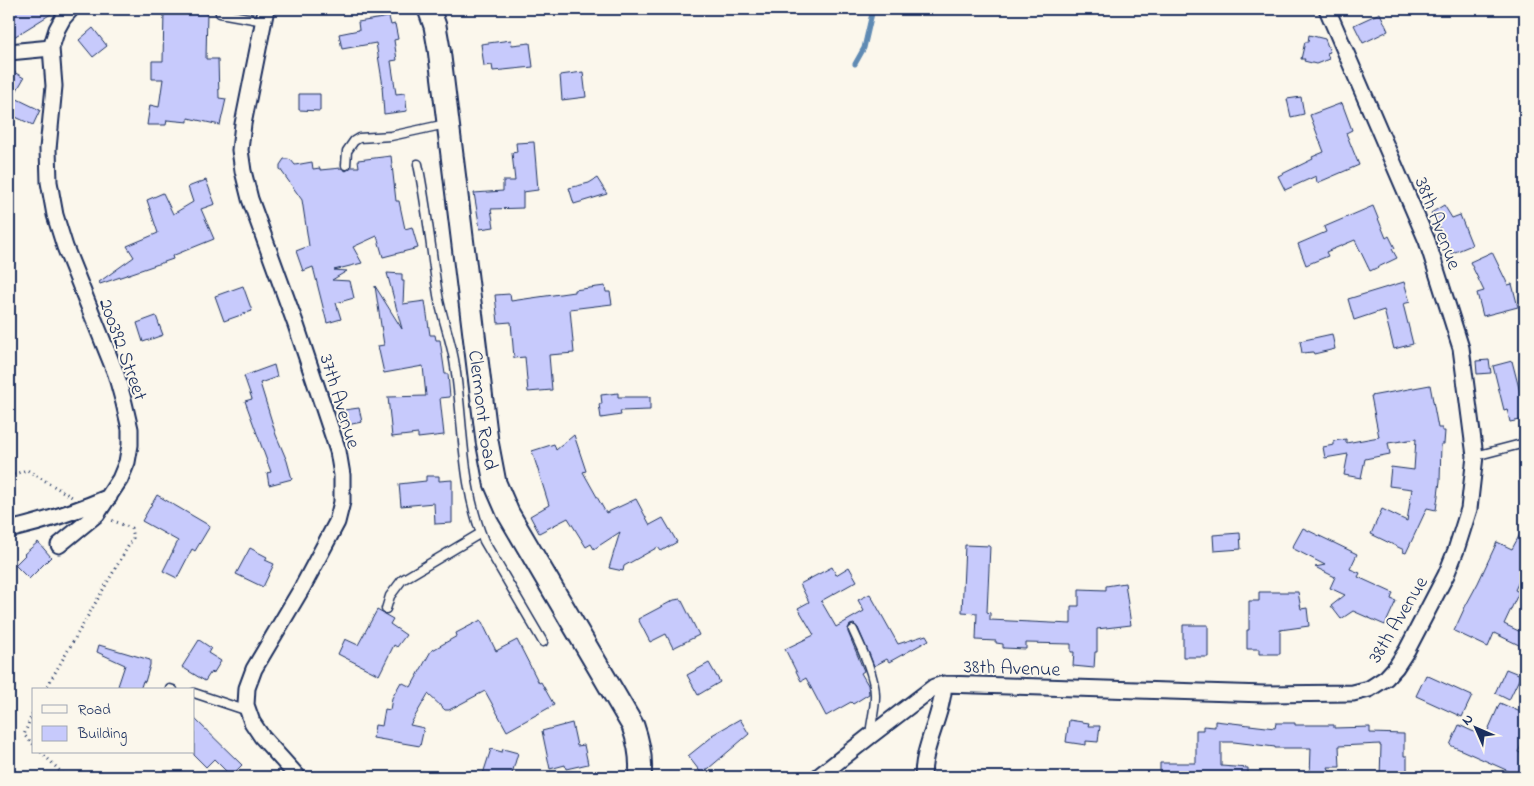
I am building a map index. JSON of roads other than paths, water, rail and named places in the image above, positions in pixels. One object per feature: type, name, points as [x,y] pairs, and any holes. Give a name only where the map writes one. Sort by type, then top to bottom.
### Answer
[{"type":"street","name":"200392 Street","points":[[59,545],[92,510],[109,497],[120,479],[127,462],[130,445],[130,429],[116,374],[72,265],[55,215],[49,174],[48,149],[54,86],[51,48],[57,29],[71,9]]},
{"type":"street","name":"Clermont Road","points":[[429,9],[435,26],[449,124],[468,374],[495,483],[501,499],[632,726],[641,764],[640,777]]},
{"type":"street","name":"38th Avenue","points":[[818,777],[934,687],[944,684],[1265,694],[1353,693],[1369,689],[1386,678],[1396,667],[1446,575],[1464,529],[1469,509],[1475,456],[1461,348],[1427,241],[1327,9]]},
{"type":"street","name":"37th Avenue","points":[[265,15],[243,124],[240,150],[242,171],[250,199],[296,325],[338,451],[342,475],[342,502],[338,522],[254,669],[247,688],[246,705],[252,722],[262,737],[298,777]]},
{"type":"street","points":[[9,52],[51,48]]},
{"type":"street","points":[[9,530],[92,510]]},
{"type":"street","points":[[923,777],[924,757],[943,697],[944,684]]},
{"type":"lane","points":[[220,13],[265,15]]},
{"type":"lane","points":[[346,165],[347,151],[354,141],[360,138],[391,136],[449,124]]},
{"type":"lane","points":[[418,164],[425,196],[438,296],[452,352],[468,374],[464,455],[470,496],[477,524],[484,542],[543,642]]},
{"type":"lane","points":[[1475,456],[1525,443]]},
{"type":"lane","points":[[386,609],[390,596],[402,580],[481,533]]},
{"type":"lane","points":[[853,630],[864,655],[876,695],[870,736]]},
{"type":"lane","points":[[195,693],[248,711]]},
{"type":"waterway","points":[[855,64],[864,48],[873,9]]}]
